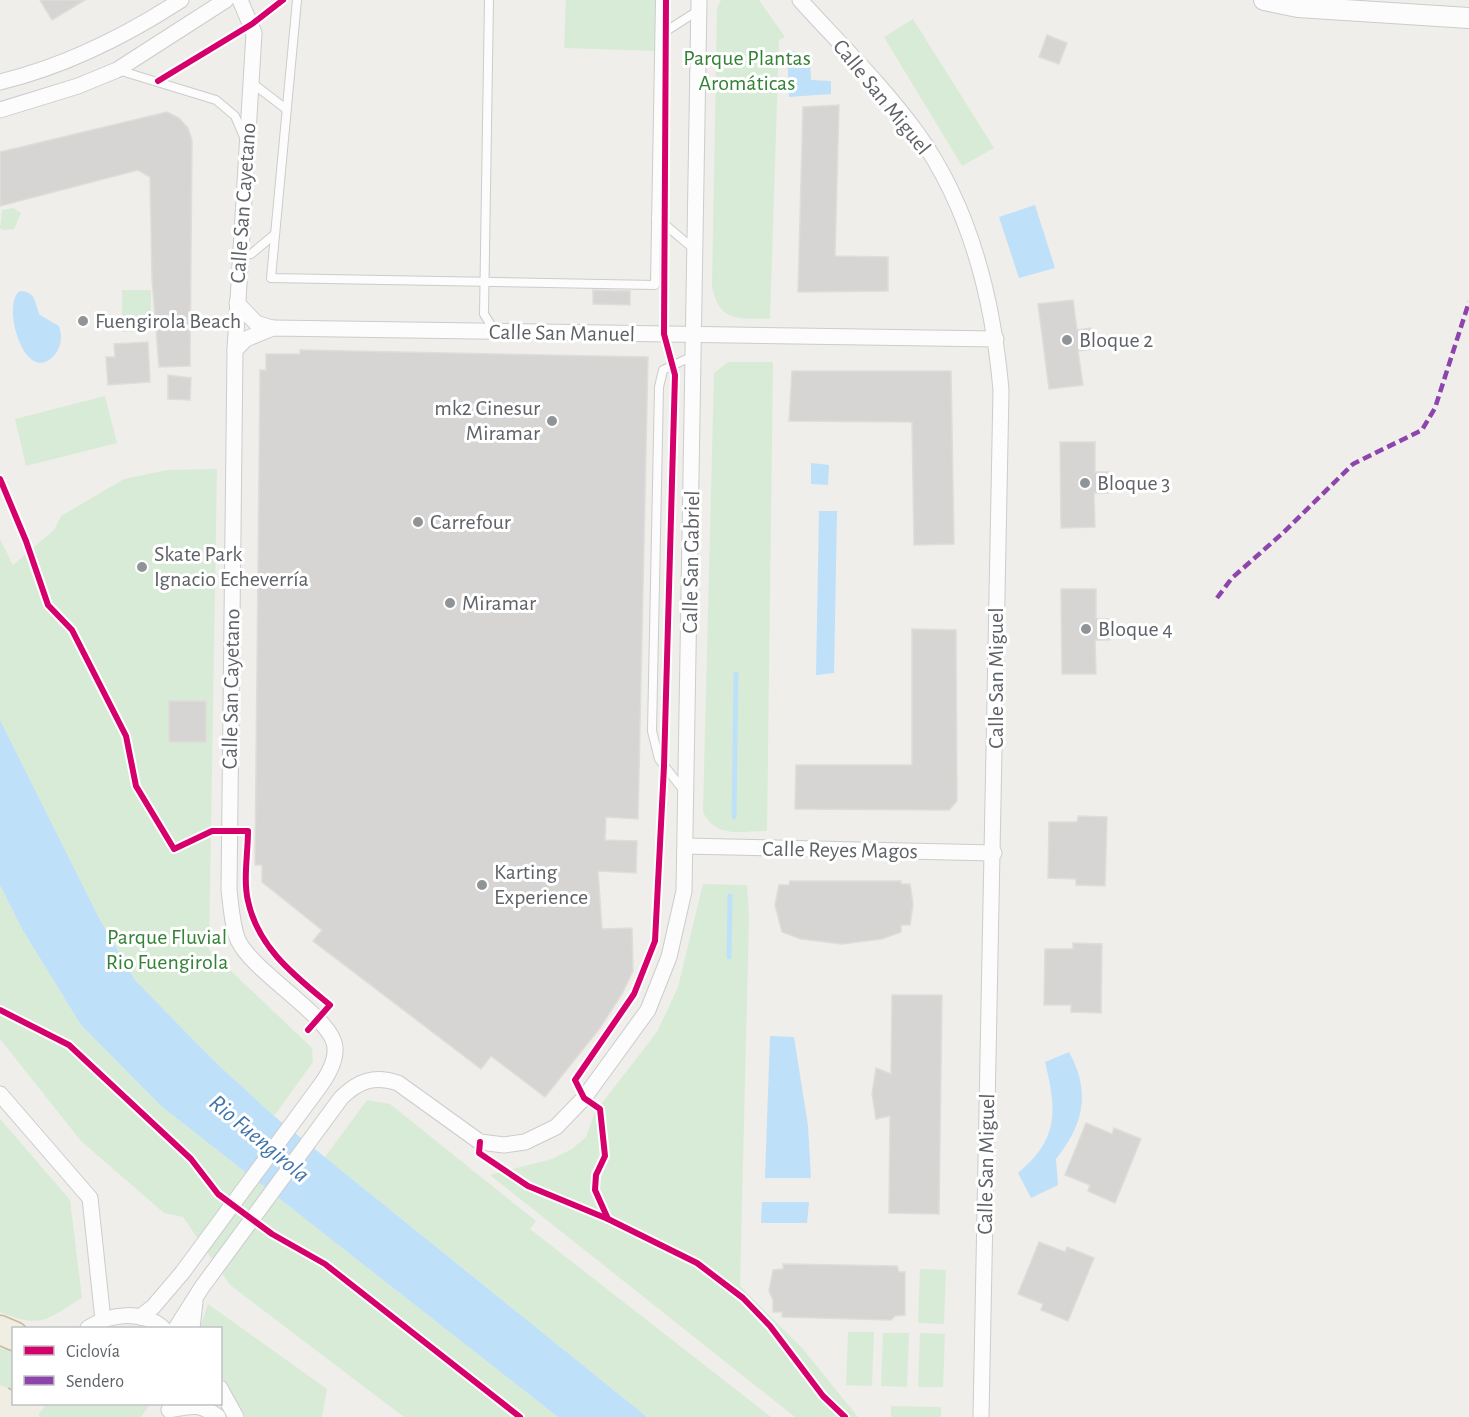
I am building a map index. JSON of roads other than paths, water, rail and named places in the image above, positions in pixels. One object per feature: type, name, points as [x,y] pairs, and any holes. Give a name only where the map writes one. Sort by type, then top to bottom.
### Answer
[{"type":"highway","points":[[0,1400],[23,1417]]},
{"type":"street","points":[[0,82],[38,73],[102,48],[181,0]]},
{"type":"street","points":[[0,110],[78,86],[117,70],[226,0]]},
{"type":"street","name":"Calle San Cayetano","points":[[140,1317],[153,1307],[193,1256],[320,1086],[333,1063],[336,1049],[327,1028],[265,971],[238,940],[229,890],[235,350],[254,33],[240,0]]},
{"type":"street","name":"Calle San Miguel","points":[[800,0],[918,134],[959,208],[972,241],[983,276],[996,339],[1000,390],[981,1417]]},
{"type":"street","points":[[1264,0],[1469,18]]},
{"type":"street","name":"Calle San Gabriel","points":[[177,1327],[212,1273],[341,1098],[353,1086],[382,1078],[398,1083],[480,1142],[504,1145],[525,1142],[556,1128],[584,1098],[648,1010],[659,986],[679,923],[684,891],[686,846],[699,5]]},
{"type":"street","name":"Calle San Manuel","points":[[237,303],[256,323],[273,328],[996,339]]},
{"type":"street","name":"Calle San Manuel","points":[[235,350],[246,339],[273,328]]},
{"type":"street","name":"Calle Reyes Magos","points":[[686,846],[993,853]]},
{"type":"street","points":[[0,1094],[90,1198],[103,1320]]},
{"type":"street","points":[[192,1327],[192,1313],[197,1294]]},
{"type":"street","points":[[91,1327],[103,1320],[121,1315],[140,1317],[159,1327]]},
{"type":"street","points":[[222,1392],[235,1417]]},
{"type":"street","points":[[222,1404],[235,1417]]},
{"type":"street","points":[[168,1410],[205,1407],[218,1417]]},
{"type":"lane","points":[[297,0],[271,278],[483,280],[655,285],[660,0]]},
{"type":"lane","points":[[489,0],[483,280],[484,314],[495,332]]},
{"type":"lane","points":[[660,35],[699,5]]},
{"type":"lane","points":[[117,70],[216,100],[235,116],[246,141]]},
{"type":"lane","points":[[251,82],[285,109]]},
{"type":"lane","points":[[657,217],[696,251]]},
{"type":"lane","points":[[239,255],[251,254],[275,234]]},
{"type":"lane","points":[[687,794],[659,759],[652,731],[659,387],[663,370],[695,356]]},
{"type":"water","points":[[787,51],[798,52],[797,61],[810,62],[811,80],[831,81],[831,94],[789,97]]},
{"type":"water","points":[[1035,205],[1055,268],[1019,278],[999,217]]},
{"type":"water","points":[[20,291],[29,293],[40,315],[59,326],[61,336],[59,346],[56,353],[45,362],[35,361],[26,354],[19,341],[13,311],[15,299]]},
{"type":"water","points":[[811,463],[829,465],[828,485],[811,484]]},
{"type":"water","points":[[819,511],[837,511],[834,673],[816,675]]},
{"type":"water","name":"Rio Fuengirola","points":[[0,720],[99,918],[135,980],[213,1060],[274,1116],[647,1417],[558,1417],[161,1106],[81,1025],[22,929],[0,885]]},
{"type":"water","points":[[770,1036],[794,1037],[808,1126],[811,1178],[765,1178]]},
{"type":"water","points":[[1069,1052],[1076,1067],[1082,1094],[1078,1120],[1066,1146],[1056,1159],[1058,1185],[1031,1198],[1018,1173],[1041,1148],[1048,1136],[1053,1110],[1045,1062]]},
{"type":"water","points":[[762,1202],[809,1202],[807,1223],[761,1223]]},
{"type":"waterway","points":[[734,817],[736,674]]},
{"type":"waterway","points":[[729,957],[730,896]]},
{"type":"place","name":"Fuengirola Beach","points":[[83,321]]},
{"type":"place","name":"Bloque 2","points":[[1067,340]]},
{"type":"place","name":"mk2 Cinesur Miramar","points":[[552,421]]},
{"type":"place","name":"Bloque 3","points":[[1085,483]]},
{"type":"place","name":"Carrefour","points":[[418,522]]},
{"type":"place","name":"Skate Park Ignacio Echeverría","points":[[142,567]]},
{"type":"place","name":"Miramar","points":[[450,603]]},
{"type":"place","name":"Bloque 4","points":[[1086,629]]},
{"type":"place","name":"Karting Experience","points":[[482,885]]},
{"type":"park label","name":"Parque Plantas Aromáticas","points":[[747,70]]},
{"type":"park label","name":"Parque Fluvial Rio Fuengirola","points":[[167,950]]}]
